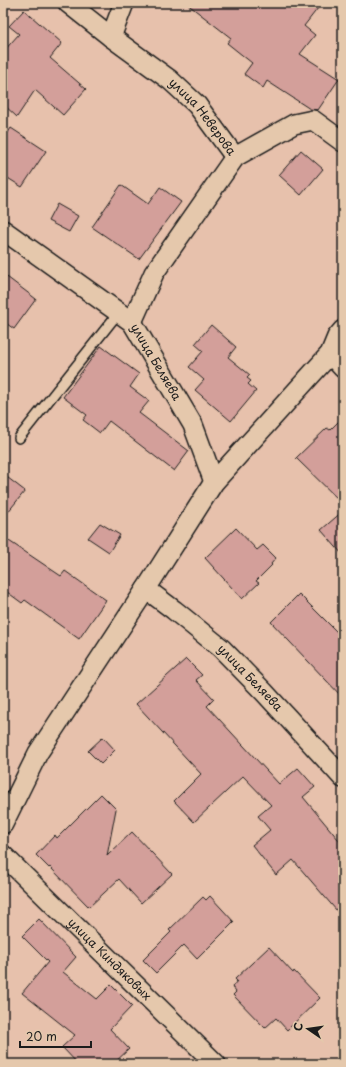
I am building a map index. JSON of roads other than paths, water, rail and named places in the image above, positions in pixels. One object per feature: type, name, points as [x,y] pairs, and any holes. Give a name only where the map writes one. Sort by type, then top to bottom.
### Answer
[{"type":"street","name":"улица Неверова","points":[[68,3],[111,37],[170,80],[197,105],[235,157],[294,124],[313,120],[343,142]]},
{"type":"street","points":[[111,37],[124,3]]},
{"type":"street","points":[[125,317],[235,157]]},
{"type":"street","name":"улица Беляева","points":[[3,230],[125,317],[193,425],[214,482]]},
{"type":"street","points":[[3,824],[38,753],[146,589],[214,482],[330,354],[337,337],[343,330]]},
{"type":"street","points":[[330,354],[343,368]]},
{"type":"street","name":"улица Беляева","points":[[146,589],[221,648],[264,692],[343,778]]},
{"type":"street","name":"улица Киндяковых","points":[[3,854],[216,1064]]},
{"type":"lane","points":[[19,438],[125,317]]}]
